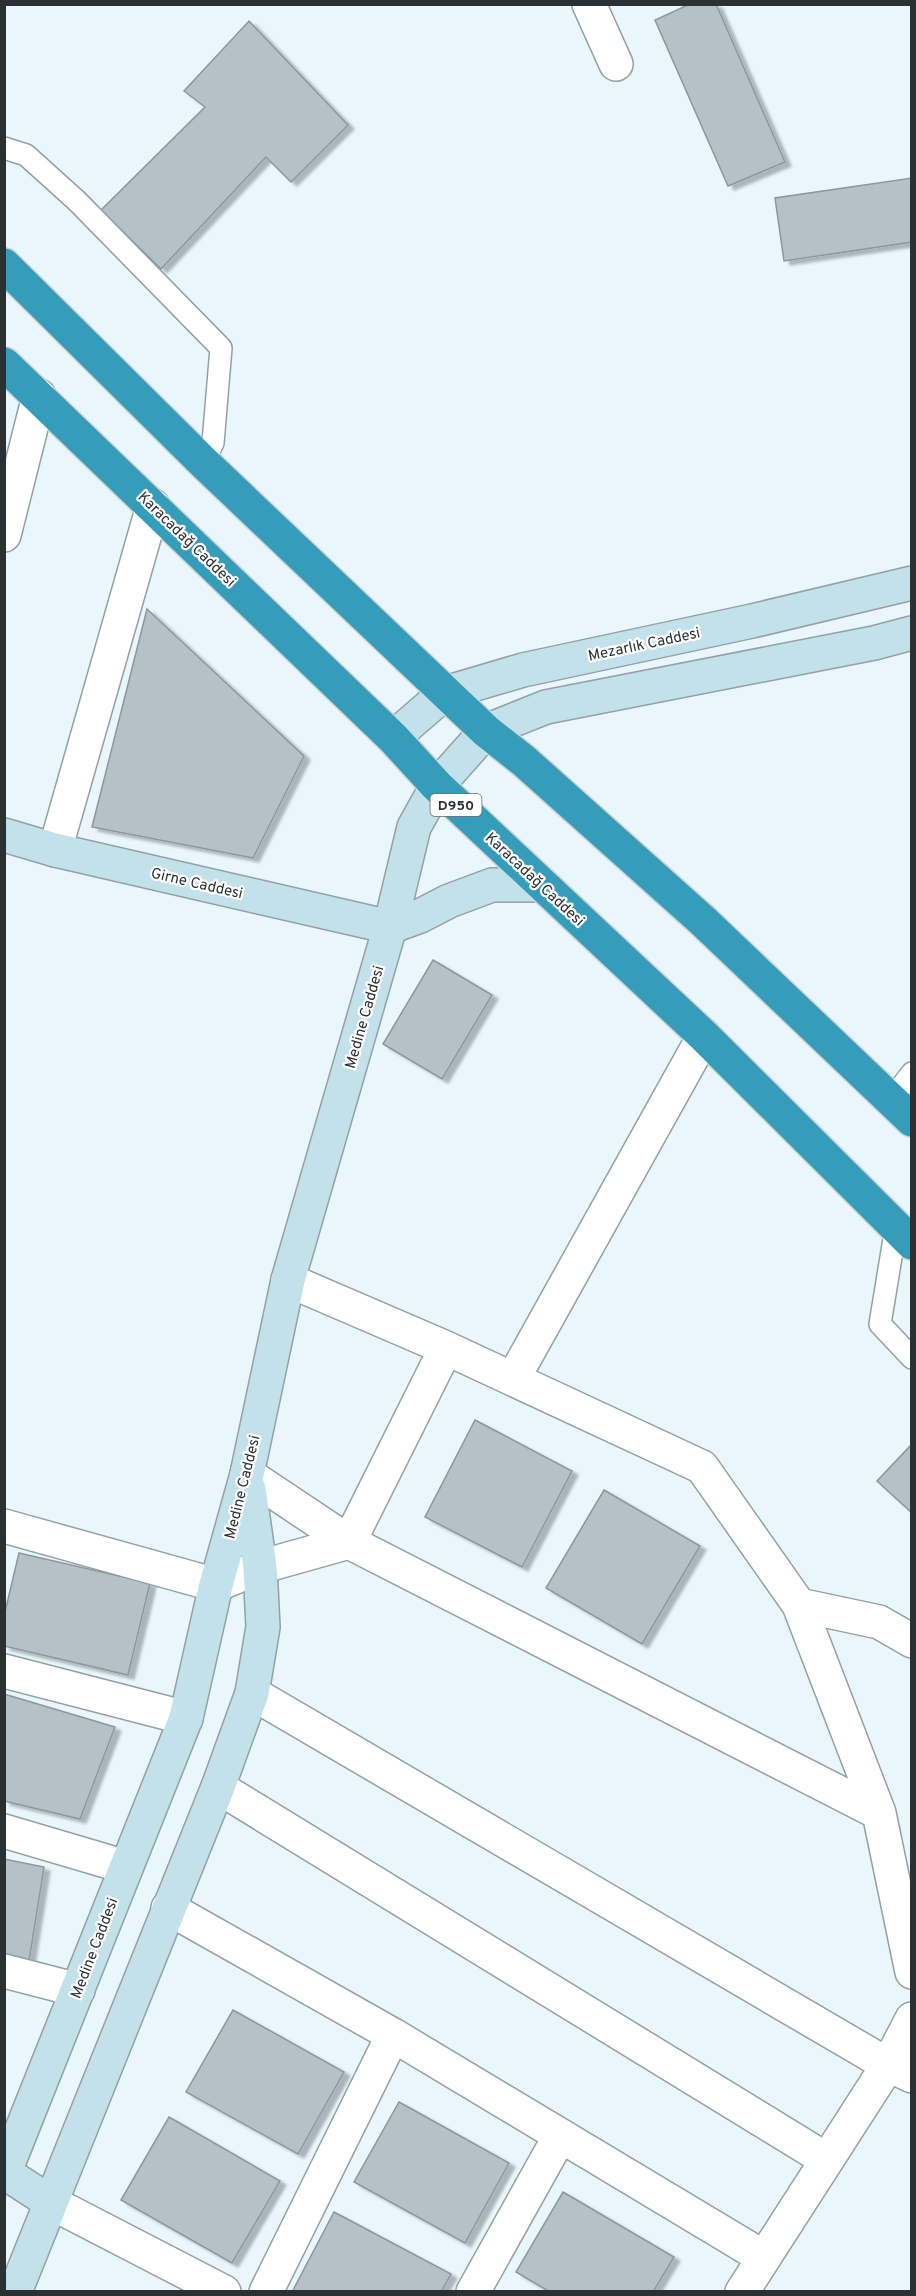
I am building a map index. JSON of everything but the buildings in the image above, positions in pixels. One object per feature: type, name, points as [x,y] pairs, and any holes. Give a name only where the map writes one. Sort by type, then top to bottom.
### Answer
[{"type":"highway","points":[[4,264],[203,462],[445,693],[703,921],[901,1110]]},
{"type":"highway","name":"Karacadağ Caddesi","points":[[4,363],[393,738],[437,786],[704,1036],[904,1235]]},
{"type":"street","points":[[588,4],[616,64]]},
{"type":"street","points":[[4,535],[39,396]]},
{"type":"street","points":[[55,850],[153,506]]},
{"type":"street","name":"Mezarlık Caddesi","points":[[393,738],[445,693],[523,670],[752,621],[912,583]]},
{"type":"street","points":[[437,786],[486,731],[546,707],[874,643],[912,633]]},
{"type":"street","name":"Medine Caddesi","points":[[5,2173],[186,1718],[216,1585],[247,1474],[288,1280],[390,927],[414,827],[437,786]]},
{"type":"street","name":"Girne Caddesi","points":[[4,835],[55,850],[390,927]]},
{"type":"street","points":[[390,927],[492,885],[541,885]]},
{"type":"street","points":[[513,1379],[704,1036]]},
{"type":"street","points":[[288,1280],[446,1348],[702,1467],[799,1605],[879,1814],[912,1972]]},
{"type":"street","points":[[4,1526],[216,1585],[260,1567],[349,1542],[446,1348]]},
{"type":"street","points":[[247,1474],[349,1542],[879,1814]]},
{"type":"street","points":[[15,2292],[218,1787],[252,1693],[263,1627],[260,1567],[247,1474]]},
{"type":"street","points":[[799,1605],[879,1622],[912,1641]]},
{"type":"street","points":[[4,1671],[186,1718]]},
{"type":"street","points":[[252,1693],[900,2070]]},
{"type":"street","points":[[218,1787],[827,2160]]},
{"type":"street","points":[[4,1831],[126,1867]]},
{"type":"street","points":[[168,1908],[393,2035],[763,2257]]},
{"type":"street","points":[[4,1971],[78,1990]]},
{"type":"street","points":[[742,2292],[827,2160],[900,2070],[912,2019]]},
{"type":"street","points":[[266,2292],[393,2035]]},
{"type":"street","points":[[473,2292],[560,2136]]},
{"type":"street","points":[[5,2173],[50,2202],[224,2292]]},
{"type":"lane","points":[[4,148],[26,155],[77,201],[221,348],[213,443],[203,462]]},
{"type":"lane","points":[[901,1110],[912,1073]]},
{"type":"lane","points":[[904,1235],[880,1324],[912,1358]]}]
